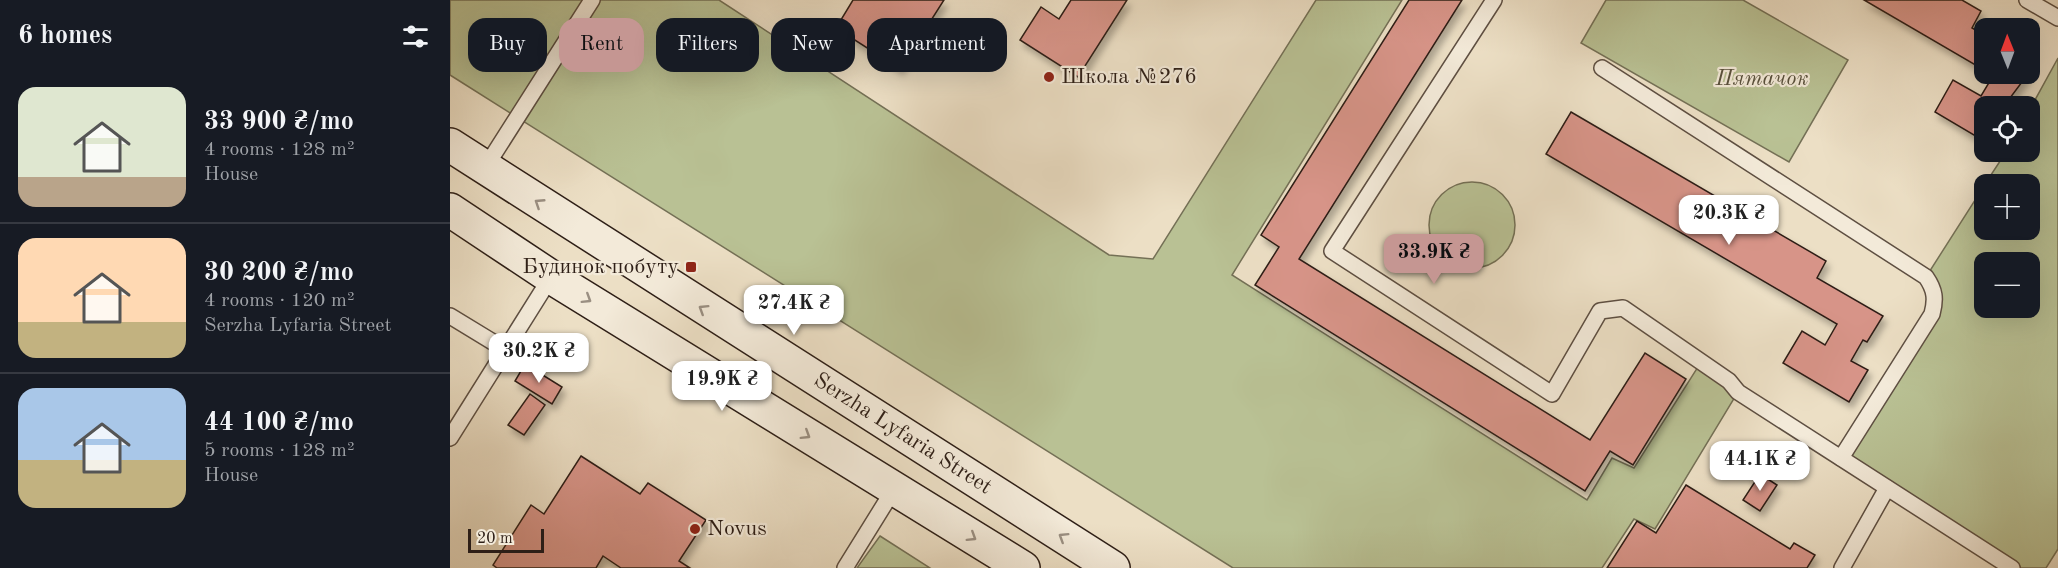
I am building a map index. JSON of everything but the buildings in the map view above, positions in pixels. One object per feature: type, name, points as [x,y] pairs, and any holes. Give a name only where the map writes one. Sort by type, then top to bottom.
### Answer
[{"type":"street","name":"Serzha Lyfaria Street","points":[[450,145],[1113,568]]},
{"type":"street","points":[[450,210],[551,277],[1023,568]]},
{"type":"lane","points":[[485,168],[592,0]]},
{"type":"lane","points":[[1494,0],[1332,251],[1552,394],[1600,311],[1623,308],[1730,381],[1738,392],[2012,568]]},
{"type":"lane","points":[[2027,0],[2058,18]]},
{"type":"lane","points":[[1602,68],[1926,277],[1931,284],[1935,295],[1932,314],[1841,458]]},
{"type":"lane","points":[[450,438],[551,277]]},
{"type":"lane","points":[[450,316],[506,350]]},
{"type":"lane","points":[[1842,568],[1887,488]]},
{"type":"lane","points":[[844,568],[894,489]]},
{"type":"green space","points":[[450,0],[719,0],[747,18],[656,18],[656,72],[759,72],[759,26],[771,34],[771,72],[829,72],[1109,255],[1153,259],[1316,0],[1402,0],[1232,275],[1587,500],[1612,458],[1634,468],[1701,362],[1738,392],[1655,529],[1634,519],[1602,568],[1233,568],[450,75]]},
{"type":"green space","name":"Пятачок","points":[[1606,0],[1743,0],[1848,60],[1789,162],[1581,43]]},
{"type":"green space","points":[[2058,58],[2058,549],[2046,568],[2012,568],[1841,458],[1932,314],[1926,277],[1974,202],[1974,240],[2040,240],[2040,174],[1992,174],[1999,162],[2040,162],[2040,96],[2037,96]]},
{"type":"green space","points":[[1472,182],[1489,185],[1503,194],[1512,208],[1515,225],[1512,242],[1503,256],[1489,265],[1472,268],[1455,265],[1441,256],[1432,242],[1429,225],[1432,208],[1441,194],[1455,185]]},
{"type":"green space","points":[[880,536],[930,568],[857,568]]},
{"type":"place","name":"Школа №276","points":[[1049,77]]},
{"type":"place","name":"Будинок побуту","points":[[691,267]]},
{"type":"place","name":"Novus","points":[[695,529]]}]
